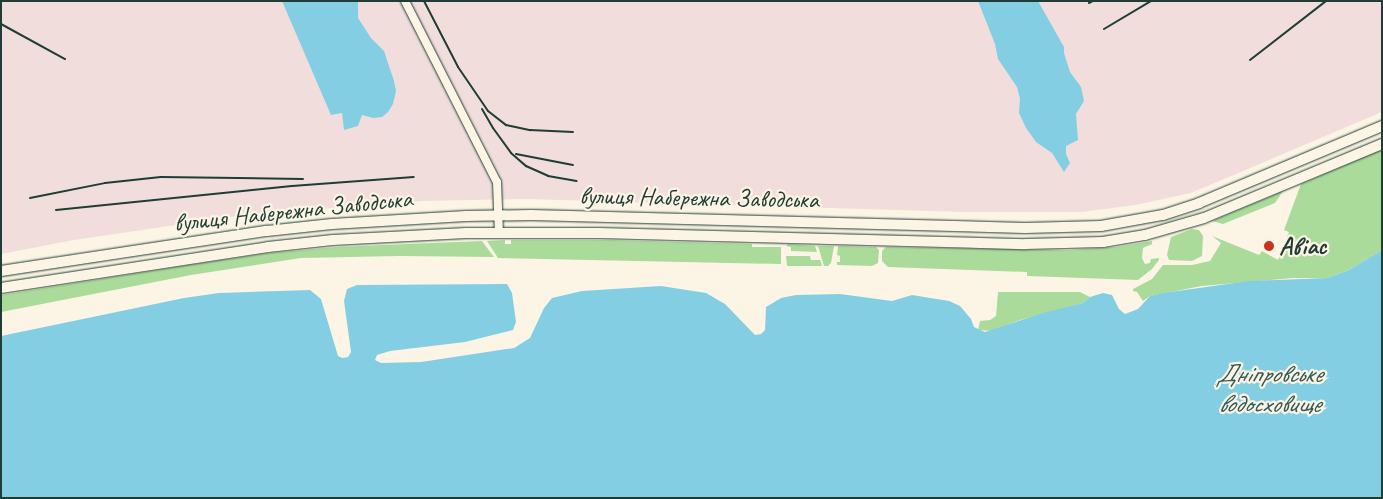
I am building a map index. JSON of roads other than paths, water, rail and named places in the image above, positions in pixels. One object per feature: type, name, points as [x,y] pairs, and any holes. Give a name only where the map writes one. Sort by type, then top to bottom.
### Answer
[{"type":"main road","name":"вулиця Набережна Заводська","points":[[1,271],[119,252],[314,226],[499,216],[1025,228],[1101,226],[1163,214],[1199,203],[1382,126]]},
{"type":"main road","name":"вулиця Набережна Заводська","points":[[1,288],[268,247],[397,236],[590,233],[1026,244],[1104,242],[1145,235],[1204,218],[1382,144]]},
{"type":"street","points":[[405,1],[497,182],[499,233]]},
{"type":"water","points":[[282,1],[358,1],[358,18],[371,38],[384,51],[394,81],[396,91],[393,104],[388,112],[382,117],[373,118],[362,115],[358,126],[344,130],[342,113],[331,115]]},
{"type":"water","points":[[978,1],[1038,1],[1064,47],[1070,72],[1081,87],[1084,101],[1076,114],[1078,140],[1066,146],[1066,154],[1070,163],[1064,172],[1052,153],[1036,142],[1026,128],[1019,113],[1020,99],[1017,87],[998,59],[995,44]]},
{"type":"water","name":"Дніпровське водосховище","points":[[1382,250],[1382,498],[1,498],[1,336],[184,298],[219,293],[310,290],[321,299],[338,356],[342,358],[348,357],[351,352],[344,301],[347,289],[357,285],[507,284],[512,293],[516,322],[513,330],[465,342],[390,351],[377,355],[375,360],[381,363],[421,362],[514,348],[530,338],[544,308],[552,298],[582,291],[661,286],[706,293],[725,304],[755,335],[761,334],[765,330],[766,307],[781,298],[796,295],[840,294],[892,301],[912,295],[949,301],[960,306],[971,319],[974,327],[985,332],[1046,312],[1083,303],[1090,297],[1103,293],[1112,295],[1119,309],[1125,314],[1138,309],[1150,296],[1163,293],[1249,281],[1327,278],[1349,270]]},
{"type":"railway","points":[[424,1],[458,67],[488,111],[506,125],[530,130],[573,132]]},
{"type":"railway","points":[[1089,3],[1093,1]]},
{"type":"railway","points":[[1104,29],[1151,1]]},
{"type":"railway","points":[[1250,60],[1326,1]]},
{"type":"railway","points":[[1,24],[65,59]]},
{"type":"railway","points":[[482,109],[511,153],[526,166],[548,176],[577,181]]},
{"type":"railway","points":[[516,154],[573,165]]},
{"type":"railway","points":[[30,198],[105,183],[161,177],[303,179]]},
{"type":"railway","points":[[56,210],[292,186],[414,177]]},
{"type":"place","name":"Авіас","points":[[1269,246]]}]
